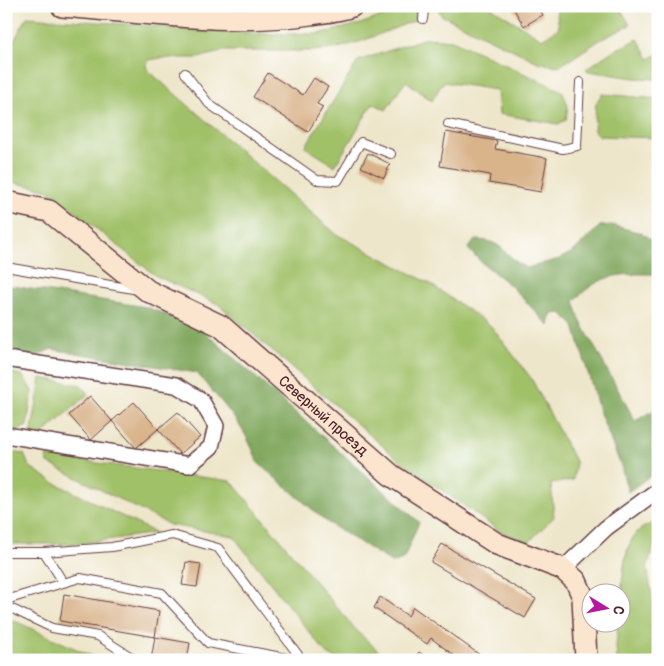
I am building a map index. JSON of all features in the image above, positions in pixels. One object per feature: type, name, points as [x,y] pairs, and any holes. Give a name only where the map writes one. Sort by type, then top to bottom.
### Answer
[{"type":"street","points":[[62,6],[203,18],[255,19],[299,16],[352,6]]},
{"type":"street","name":"Северный проезд","points":[[6,202],[49,211],[148,291],[221,326],[390,475],[496,544],[564,569]]},
{"type":"street","points":[[6,359],[176,385],[201,400],[216,426],[211,447],[189,464],[6,435]]},
{"type":"street","points":[[586,660],[583,597],[576,581],[564,569],[606,528],[658,490]]},
{"type":"lane","points":[[422,6],[423,18]]},
{"type":"lane","points":[[185,73],[209,104],[317,180],[338,181],[361,142],[391,154]]},
{"type":"lane","points":[[448,124],[563,149],[577,146],[580,82]]},
{"type":"lane","points":[[6,267],[148,291]]},
{"type":"lane","points":[[6,552],[44,552],[112,547],[172,535],[218,548],[302,660]]},
{"type":"lane","points":[[44,552],[63,582]]},
{"type":"lane","points":[[6,600],[80,578],[162,593],[208,643],[297,660]]},
{"type":"lane","points":[[6,606],[52,628],[98,636],[136,660]]},
{"type":"green space","points":[[437,6],[489,6],[542,39],[559,28],[556,6],[627,6],[621,10],[630,25],[600,40],[560,66],[540,63],[441,15]]},
{"type":"green space","points":[[409,7],[414,9],[417,14],[416,20],[362,41],[334,49],[312,51],[224,51],[198,58],[161,58],[149,60],[146,67],[336,234],[429,283],[491,326],[531,378],[576,463],[573,480],[551,484],[554,517],[529,542],[501,532],[399,460],[218,304],[156,276],[46,189],[6,181],[6,56],[27,17],[266,34],[318,34],[360,24]]},
{"type":"green space","points":[[426,38],[452,40],[562,91],[568,106],[566,120],[558,124],[499,114],[497,90],[443,82],[432,101],[406,81],[386,110],[373,103],[335,166],[305,147],[358,61]]},
{"type":"green space","points":[[638,39],[649,59],[658,54],[658,79],[634,78],[588,71],[586,69],[611,52]]},
{"type":"green space","points":[[602,94],[658,99],[658,138],[599,136],[594,130],[596,103]]},
{"type":"green space","points":[[612,225],[641,233],[658,244],[658,274],[633,274],[612,277],[594,285],[574,301],[580,320],[635,421],[658,408],[658,470],[628,492],[621,466],[600,413],[574,326],[561,313],[551,314],[549,326],[510,285],[468,249],[475,240],[493,243],[519,264],[527,268],[559,259],[573,252],[600,226]]},
{"type":"green space","points":[[6,285],[146,307],[199,327],[419,522],[404,558],[393,563],[327,522],[257,462],[247,437],[240,426],[197,373],[51,349],[32,358],[6,352]]},
{"type":"green space","points":[[6,372],[22,375],[32,391],[27,426],[15,432],[6,431]]},
{"type":"green space","points":[[41,378],[81,385],[88,394],[41,436],[31,436]]},
{"type":"green space","points":[[6,451],[24,454],[29,466],[53,482],[156,533],[77,544],[6,544]]},
{"type":"green space","points":[[46,456],[231,481],[356,630],[388,660],[337,660],[325,652],[233,536],[170,525],[48,463]]},
{"type":"green space","points":[[658,520],[658,532],[647,568],[655,612],[658,617],[658,660],[617,660],[617,634],[632,634],[632,584],[622,584],[624,563],[631,541],[637,532]]},
{"type":"green space","points":[[6,617],[100,660],[25,660],[6,653]]},
{"type":"building","points":[[512,6],[538,6],[543,15],[524,26]]},
{"type":"building","points":[[268,73],[303,95],[314,78],[328,87],[317,104],[323,107],[308,132],[253,97]]},
{"type":"building","points":[[446,132],[497,141],[495,149],[547,158],[541,192],[489,183],[490,175],[440,166]]},
{"type":"building","points":[[368,153],[390,164],[384,178],[361,167]]},
{"type":"building","points":[[90,396],[112,421],[91,440],[69,415]]},
{"type":"building","points":[[134,402],[158,429],[136,448],[112,421]]},
{"type":"building","points":[[178,412],[200,437],[180,454],[158,429]]},
{"type":"building","points":[[442,544],[536,599],[525,618],[431,562]]},
{"type":"building","points":[[186,562],[201,564],[197,587],[182,585]]},
{"type":"building","points":[[658,583],[658,599],[655,594]]},
{"type":"building","points":[[64,594],[159,611],[155,637],[60,621]]},
{"type":"building","points":[[380,597],[408,616],[413,607],[487,660],[460,660],[431,638],[427,644],[374,608]]},
{"type":"building","points":[[155,637],[190,643],[187,660],[151,660]]},
{"type":"building","points":[[419,652],[430,660],[413,660]]}]
